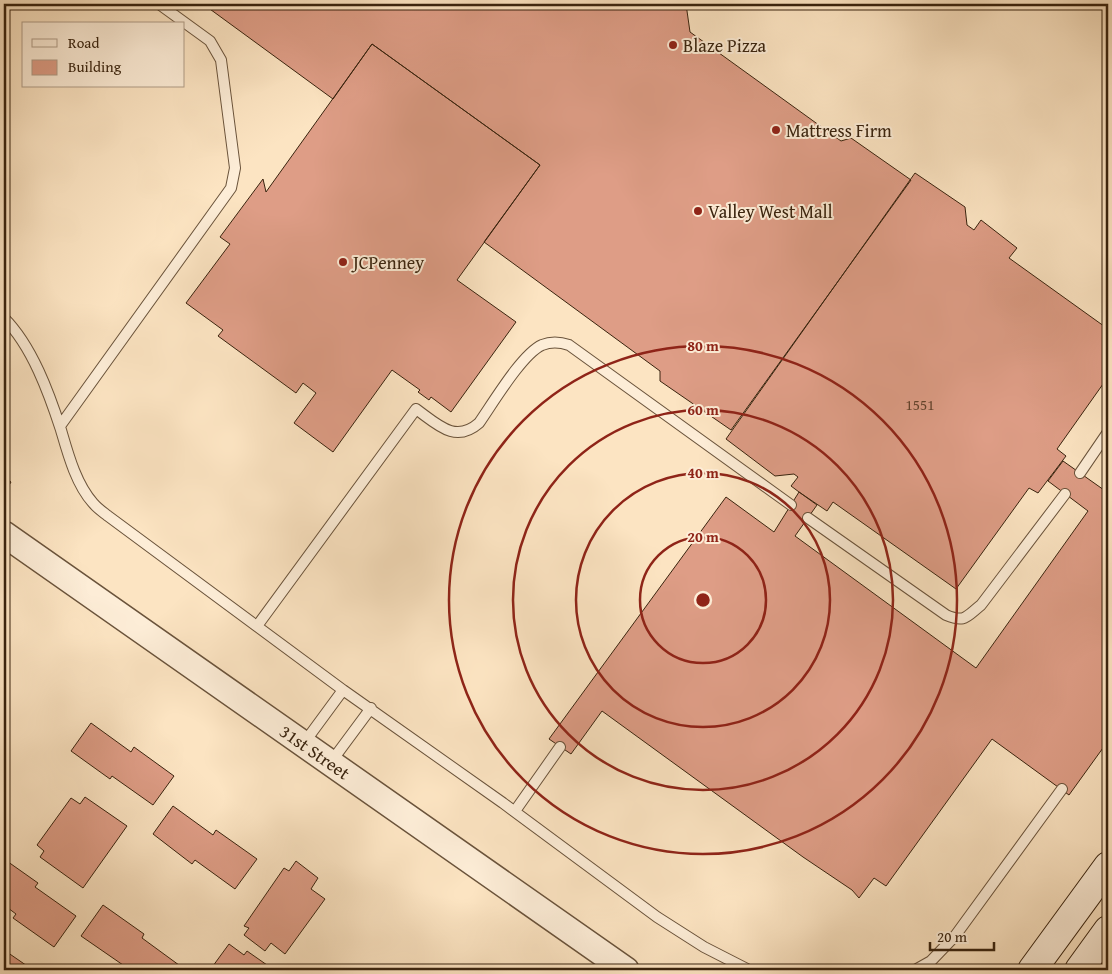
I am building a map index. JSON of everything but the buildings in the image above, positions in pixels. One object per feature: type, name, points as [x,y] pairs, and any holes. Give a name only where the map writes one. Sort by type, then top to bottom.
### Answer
[{"type":"main road","points":[[1032,970],[1108,866]]},
{"type":"main road","points":[[1079,970],[1108,930]]},
{"type":"street","name":"31st Street","points":[[4,534],[626,970]]},
{"type":"lane","points":[[159,4],[183,22]]},
{"type":"lane","points":[[60,426],[231,188],[235,168],[221,60],[210,42],[185,23]]},
{"type":"lane","points":[[4,318],[14,328],[39,373],[60,426],[73,470],[93,503],[118,525],[343,690],[515,811],[681,933],[729,961],[749,970]]},
{"type":"lane","points":[[257,626],[416,409],[444,428],[461,433],[470,431],[479,423],[530,353],[543,345],[556,342],[569,344],[791,505]]},
{"type":"lane","points":[[1080,473],[1108,432]]},
{"type":"lane","points":[[808,518],[946,614],[958,620],[966,617],[980,605],[1065,494]]},
{"type":"lane","points":[[303,744],[343,690]]},
{"type":"lane","points":[[331,763],[370,708]]},
{"type":"lane","points":[[515,811],[560,746]]},
{"type":"lane","points":[[915,970],[931,961],[955,936],[1062,789]]},
{"type":"place","name":"Blaze Pizza","points":[[673,45]]},
{"type":"place","name":"Mattress Firm","points":[[776,130]]},
{"type":"place","name":"Valley West Mall","points":[[698,211]]},
{"type":"place","name":"JCPenney","points":[[343,262]]}]
